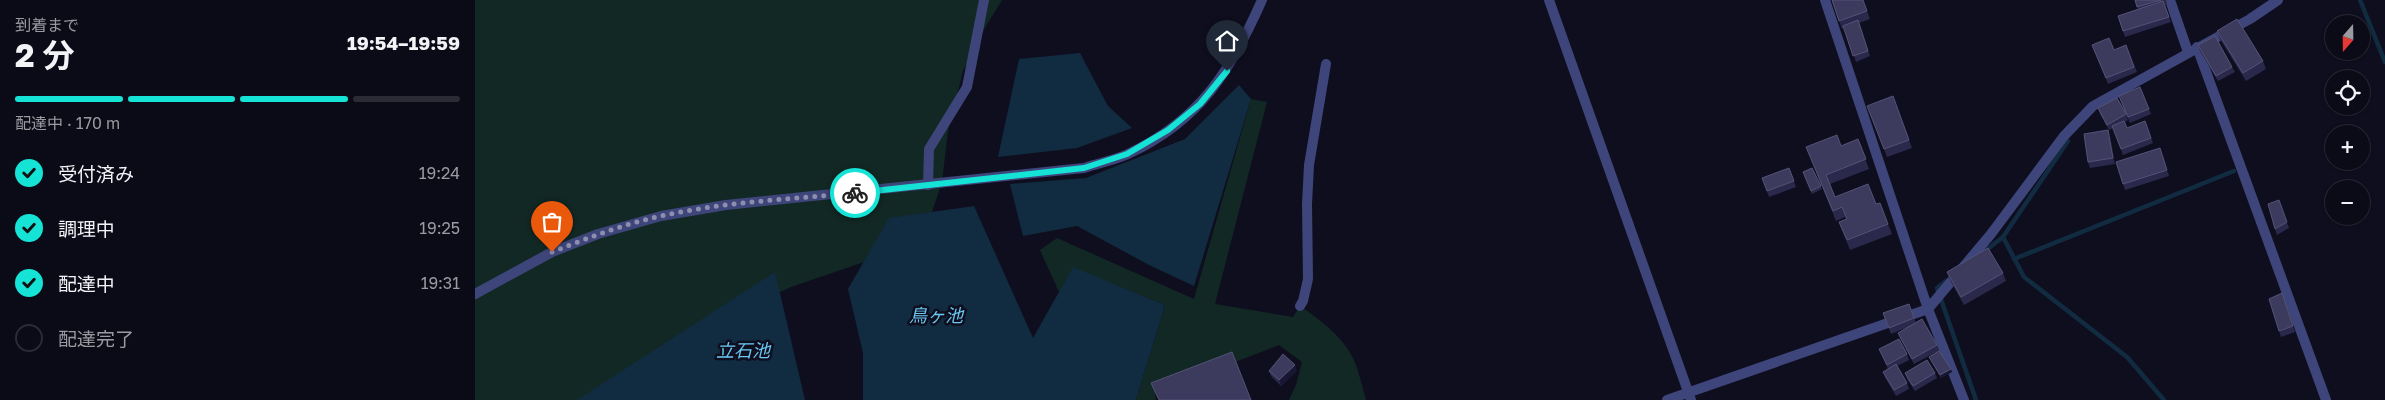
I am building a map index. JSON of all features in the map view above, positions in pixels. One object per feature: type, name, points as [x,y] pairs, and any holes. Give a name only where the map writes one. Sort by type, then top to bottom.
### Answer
[{"type":"street","points":[[928,185],[929,149],[967,87],[984,0]]},
{"type":"street","points":[[475,294],[552,252],[598,234],[661,216],[726,205],[1084,168],[1127,154],[1168,130],[1200,104],[1227,71],[1262,0]]},
{"type":"street","points":[[1549,0],[1690,396]]},
{"type":"street","points":[[1825,0],[1928,309],[1964,400]]},
{"type":"street","points":[[2170,0],[2192,50],[2326,400]]},
{"type":"street","points":[[1667,400],[1690,396],[1928,309],[1991,234],[2064,136],[2093,106],[2250,19],[2278,0]]},
{"type":"street","points":[[1300,306],[1308,279],[1307,204],[1309,165],[1326,64]]},
{"type":"green space","points":[[475,0],[1002,0],[986,26],[963,71],[948,131],[942,182],[932,212],[867,261],[791,287],[718,321],[601,400],[475,400]]},
{"type":"green space","points":[[1251,99],[1267,102],[1215,304],[1293,317],[1300,306],[1330,329],[1348,350],[1357,368],[1366,400],[1289,400],[1296,385],[1302,362],[1279,345],[1155,393],[1156,400],[1136,400],[1165,305],[1073,268],[1059,292],[1040,250],[1057,238],[1194,299]]},
{"type":"water","points":[[1080,53],[1108,106],[1132,128],[1077,148],[998,157],[1019,59]]},
{"type":"water","points":[[1239,85],[1251,99],[1194,286],[1149,265],[1077,226],[1023,236],[1010,184],[1086,178],[1185,139]]},
{"type":"water","name":"鳥ヶ池","points":[[974,206],[1033,338],[1073,267],[1165,305],[1136,400],[863,400],[863,353],[848,289],[889,218]]},
{"type":"water","name":"立石池","points":[[775,272],[805,400],[577,400]]},
{"type":"building","points":[[1832,0],[1863,0],[1867,11],[1839,21]]},
{"type":"building","points":[[2135,0],[2161,0],[2137,7]]},
{"type":"building","points":[[2163,1],[2169,17],[2123,31],[2118,16]]},
{"type":"building","points":[[2237,19],[2263,61],[2243,73],[2217,31]]},
{"type":"building","points":[[1858,20],[1868,51],[1853,56],[1843,26]]},
{"type":"building","points":[[2215,36],[2232,67],[2216,76],[2198,45]]},
{"type":"building","points":[[2109,38],[2114,50],[2126,45],[2134,67],[2106,78],[2092,45]]},
{"type":"building","points":[[2140,87],[2149,109],[2128,117],[2119,96]]},
{"type":"building","points":[[1893,96],[1909,140],[1884,149],[1867,106]]},
{"type":"building","points":[[2117,98],[2126,114],[2107,125],[2098,108]]},
{"type":"building","points":[[2124,121],[2127,128],[2145,121],[2151,138],[2121,149],[2112,126]]},
{"type":"building","points":[[2108,130],[2113,158],[2088,162],[2084,134]]},
{"type":"building","points":[[1837,135],[1841,146],[1858,139],[1866,159],[1826,175],[1835,197],[1868,184],[1876,204],[1880,203],[1888,224],[1847,240],[1839,222],[1847,219],[1842,207],[1833,211],[1806,147]]},
{"type":"building","points":[[2160,148],[2167,170],[2123,184],[2116,162]]},
{"type":"building","points":[[1789,168],[1794,181],[1767,191],[1762,178]]},
{"type":"building","points":[[1812,168],[1821,186],[1811,191],[1803,172]]},
{"type":"building","points":[[2279,200],[2287,222],[2275,229],[2268,204]]},
{"type":"building","points":[[1988,248],[2003,273],[1961,297],[1947,272]]},
{"type":"building","points":[[2282,293],[2293,326],[2279,331],[2269,299]]},
{"type":"building","points":[[1909,304],[1914,318],[1889,328],[1883,313]]},
{"type":"building","points":[[1922,319],[1937,345],[1912,359],[1898,333]]},
{"type":"building","points":[[1899,339],[1907,354],[1887,365],[1879,349]]},
{"type":"building","points":[[1939,351],[1951,369],[1940,375],[1929,357]]},
{"type":"building","points":[[1232,352],[1251,400],[1159,400],[1151,383]]},
{"type":"building","points":[[1283,354],[1295,365],[1279,380],[1269,371]]},
{"type":"building","points":[[1927,360],[1935,373],[1913,386],[1905,373]]},
{"type":"building","points":[[1896,364],[1907,383],[1894,390],[1883,372]]},
{"type":"waterway","points":[[2360,0],[2385,62]]},
{"type":"waterway","points":[[1985,251],[2003,237],[2068,141]]},
{"type":"waterway","points":[[2014,259],[2234,171]]},
{"type":"waterway","points":[[2003,237],[2024,277],[2127,357],[2164,400]]},
{"type":"waterway","points":[[1946,281],[1937,288],[1976,400]]},
{"type":"way so far","points":[[552,252],[598,234],[661,216],[726,205],[855,193]]},
{"type":"route","points":[[855,193],[1084,168],[1127,154],[1168,130],[1200,104],[1227,71]]}]
